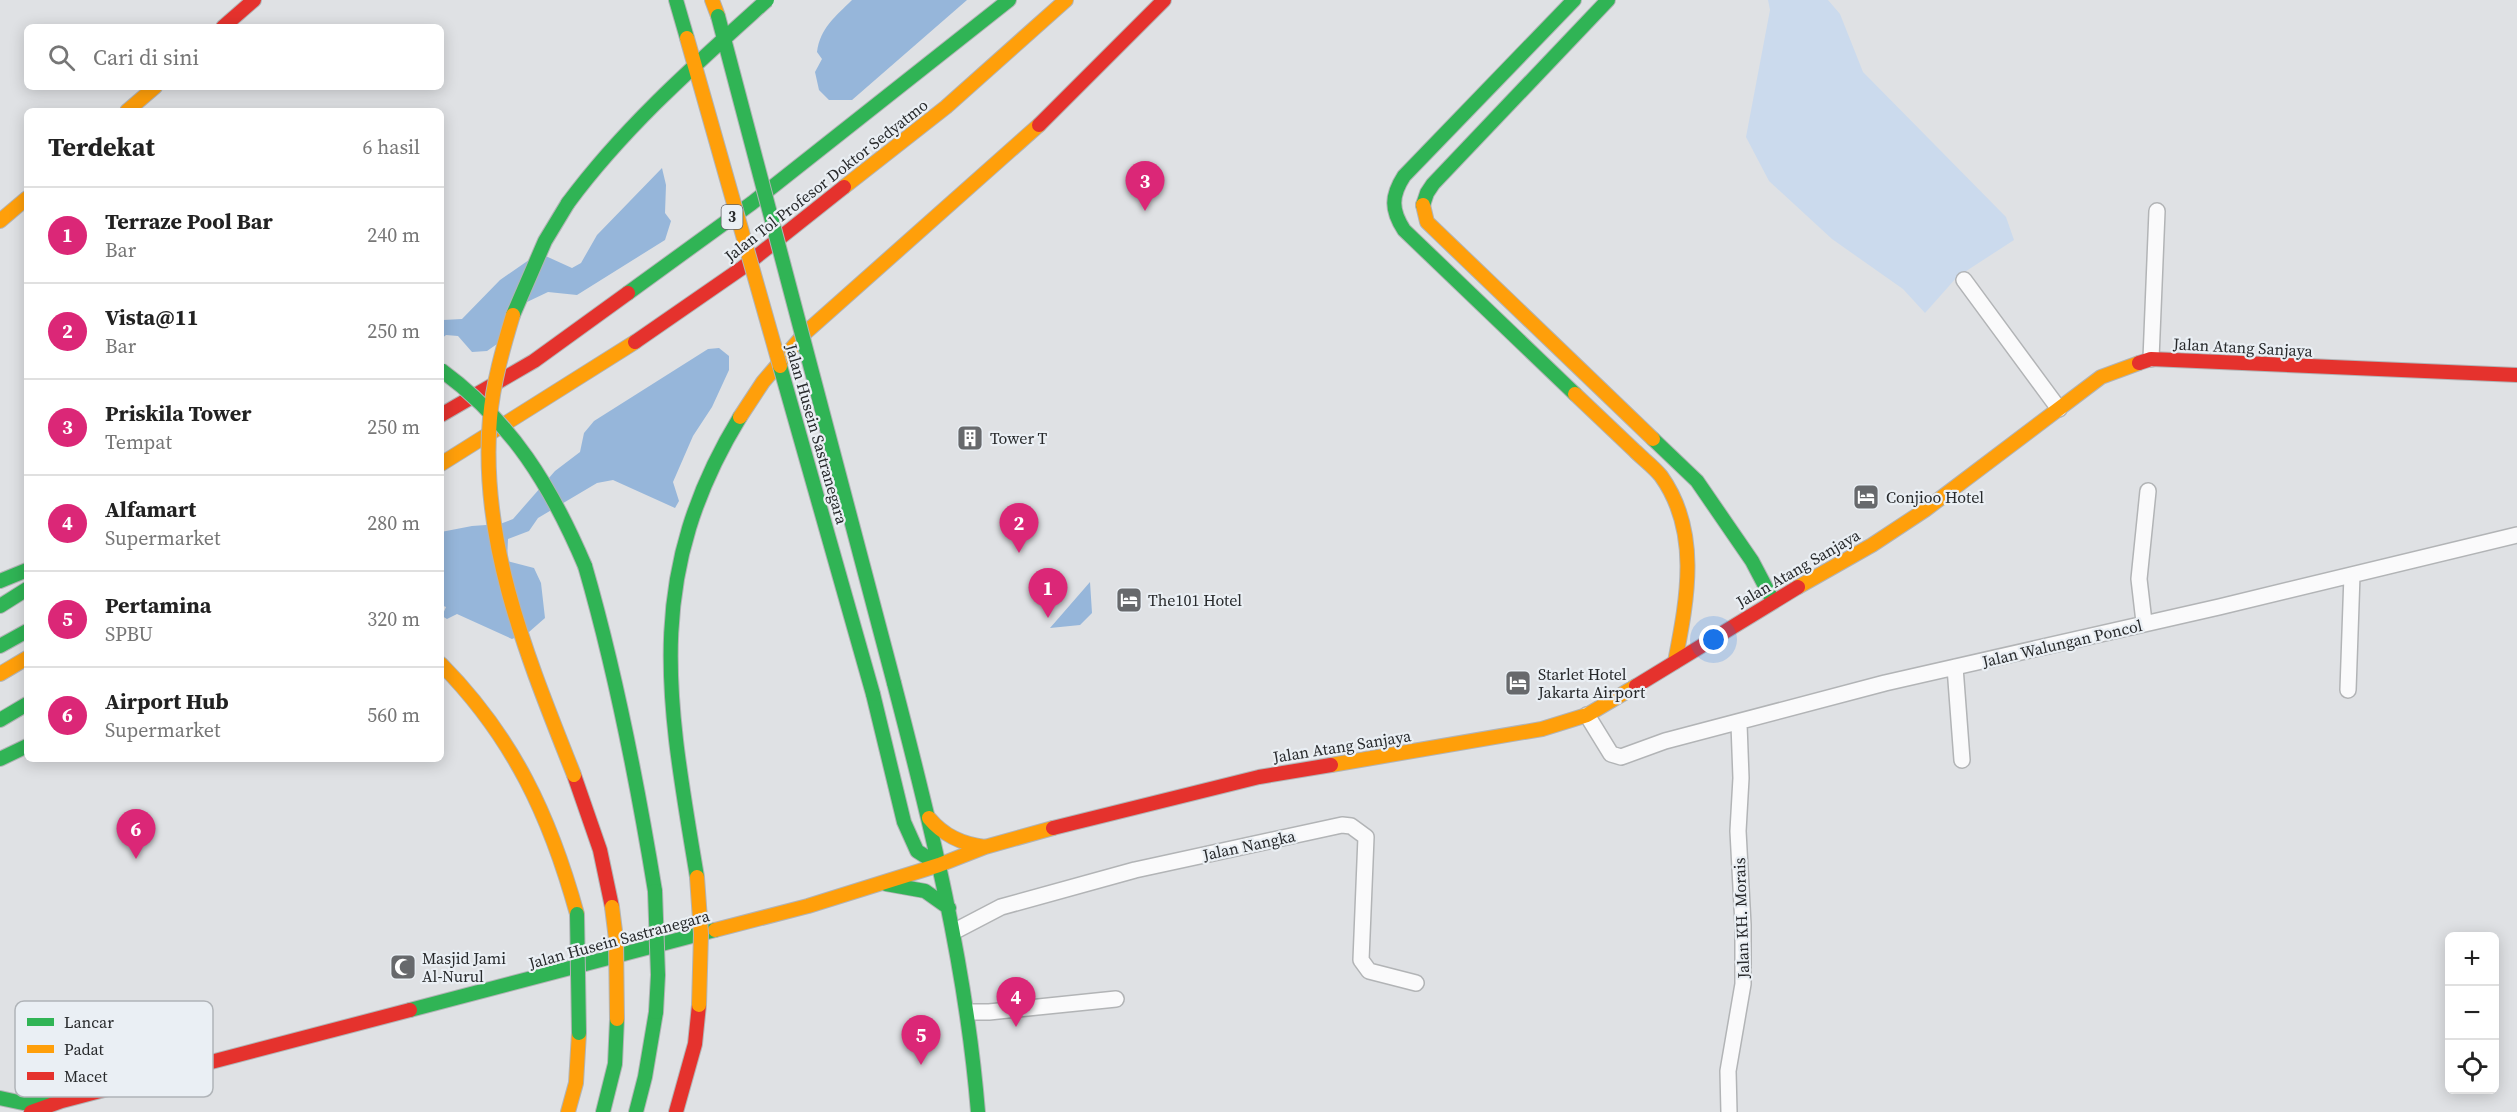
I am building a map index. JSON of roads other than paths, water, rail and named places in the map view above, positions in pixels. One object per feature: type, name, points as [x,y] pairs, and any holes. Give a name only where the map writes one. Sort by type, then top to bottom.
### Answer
[{"type":"main road","points":[[226,24],[254,0]]},
{"type":"main road","name":"Jalan Husein Sastranegara","points":[[676,0],[873,694],[904,822],[917,851],[939,865]]},
{"type":"main road","name":"Jalan Husein Sastranegara","points":[[712,0],[894,682],[955,929],[969,1012],[978,1112]]},
{"type":"main road","points":[[603,1112],[615,1064],[617,1019],[616,939],[612,907],[600,850],[507,593],[493,527],[488,457],[490,419],[502,351],[513,315],[545,241],[590,171],[657,99],[767,0]]},
{"type":"main road","name":"Jalan Tol Profesor Doktor Sedyatmo","points":[[444,413],[534,361],[752,203],[1009,0]]},
{"type":"main road","name":"Jalan Tol Profesor Doktor Sedyatmo","points":[[444,462],[619,353],[742,268],[945,107],[1066,0]]},
{"type":"main road","points":[[676,1112],[695,1044],[699,1005],[701,934],[697,877],[673,713],[669,650],[674,589],[681,551],[688,527],[717,456],[749,402],[784,355],[831,309],[879,269],[1065,100],[1164,0]]},
{"type":"main road","points":[[1574,0],[1404,176],[1395,188],[1394,214],[1404,230],[1660,475],[1669,487],[1684,524],[1689,570],[1689,590],[1675,662]]},
{"type":"main road","points":[[1608,0],[1433,184],[1423,200],[1423,215],[1427,222],[1697,481],[1752,561],[1773,601]]},
{"type":"main road","points":[[131,108],[152,90]]},
{"type":"main road","points":[[3,216],[24,200]]},
{"type":"main road","name":"Jalan Atang Sanjaya","points":[[939,865],[985,848],[1098,815],[1259,777],[1501,737],[1542,729],[1587,714],[1773,601],[1872,545],[1925,510],[2101,377],[2151,360],[2517,375]]},
{"type":"main road","points":[[444,372],[477,396],[537,470],[561,512],[585,566],[616,679],[641,801],[656,891],[658,975],[656,1012],[645,1077],[636,1112]]},
{"type":"main road","points":[[0,580],[24,571]]},
{"type":"main road","points":[[0,606],[24,591]]},
{"type":"main road","points":[[0,646],[24,633]]},
{"type":"main road","points":[[0,674],[24,660]]},
{"type":"main road","points":[[444,667],[481,709],[526,774],[566,867],[577,914],[580,989],[576,1083],[568,1112]]},
{"type":"main road","points":[[0,720],[24,706]]},
{"type":"main road","points":[[0,759],[24,747]]},
{"type":"main road","points":[[928,818],[940,832],[951,839],[985,848]]},
{"type":"main road","points":[[876,884],[904,886],[925,891],[950,910],[958,877],[971,859],[985,848]]},
{"type":"main road","name":"Jalan Husein Sastranegara","points":[[213,1062],[808,906],[939,865]]},
{"type":"main road","name":"Jalan Husein Sastranegara","points":[[31,1112],[77,1097]]},
{"type":"main road","name":"Jalan Husein Sastranegara","points":[[0,1098],[23,1103],[62,1101]]},
{"type":"street","points":[[2151,360],[2157,211]]},
{"type":"street","points":[[1964,280],[2059,409]]},
{"type":"street","points":[[2144,622],[2139,579],[2148,491]]},
{"type":"street","name":"Jalan Walungan Poncol","points":[[1587,714],[1607,747],[1621,757],[1665,741],[1739,724],[1885,683],[2517,535]]},
{"type":"street","points":[[2348,690],[2352,575]]},
{"type":"street","points":[[1955,667],[1962,760]]},
{"type":"street","name":"Jalan KH. Morais","points":[[1729,1112],[1728,1071],[1743,984],[1743,925],[1737,831],[1741,778],[1739,724]]},
{"type":"street","name":"Jalan Nangka","points":[[955,929],[1001,907],[1135,870],[1342,825],[1351,826],[1366,837],[1361,960],[1369,971],[1416,983]]},
{"type":"street","points":[[969,1012],[1116,999]]},
{"type":"water","points":[[852,0],[967,0],[852,100],[829,100],[819,90],[815,72],[822,59],[817,52],[825,29]]},
{"type":"water","points":[[662,168],[666,185],[665,213],[671,221],[665,240],[577,295],[548,292],[527,302],[500,342],[487,351],[472,352],[458,336],[444,337],[444,320],[462,319],[500,280],[539,253],[572,268],[581,263],[597,235]]},
{"type":"water","points":[[719,348],[729,356],[729,370],[712,407],[693,436],[673,482],[679,501],[675,508],[613,480],[597,483],[538,518],[529,531],[508,539],[507,561],[534,568],[541,583],[545,618],[529,632],[512,639],[457,614],[447,619],[444,617],[446,607],[444,606],[444,531],[500,524],[513,519],[555,471],[580,452],[584,433],[594,421],[708,349]]},
{"type":"water","points":[[1090,582],[1092,613],[1080,625],[1050,628]]},
{"type":"place","name":"Priskila Tower","points":[[1145,211]]},
{"type":"place","name":"Tower T","points":[[970,438]]},
{"type":"place","name":"Conjioo Hotel","points":[[1866,497]]},
{"type":"place","name":"Vista@11","points":[[1019,553]]},
{"type":"place","name":"The101 Hotel","points":[[1129,600]]},
{"type":"place","name":"Terraze Pool Bar","points":[[1048,618]]},
{"type":"place","name":"Starlet Hotel Jakarta Airport","points":[[1518,683]]},
{"type":"place","name":"Airport Hub","points":[[136,859]]},
{"type":"place","name":"Masjid Jami Al-Nurul","points":[[403,967]]},
{"type":"place","name":"Alfamart","points":[[1016,1027]]},
{"type":"place","name":"Pertamina","points":[[921,1065]]}]
